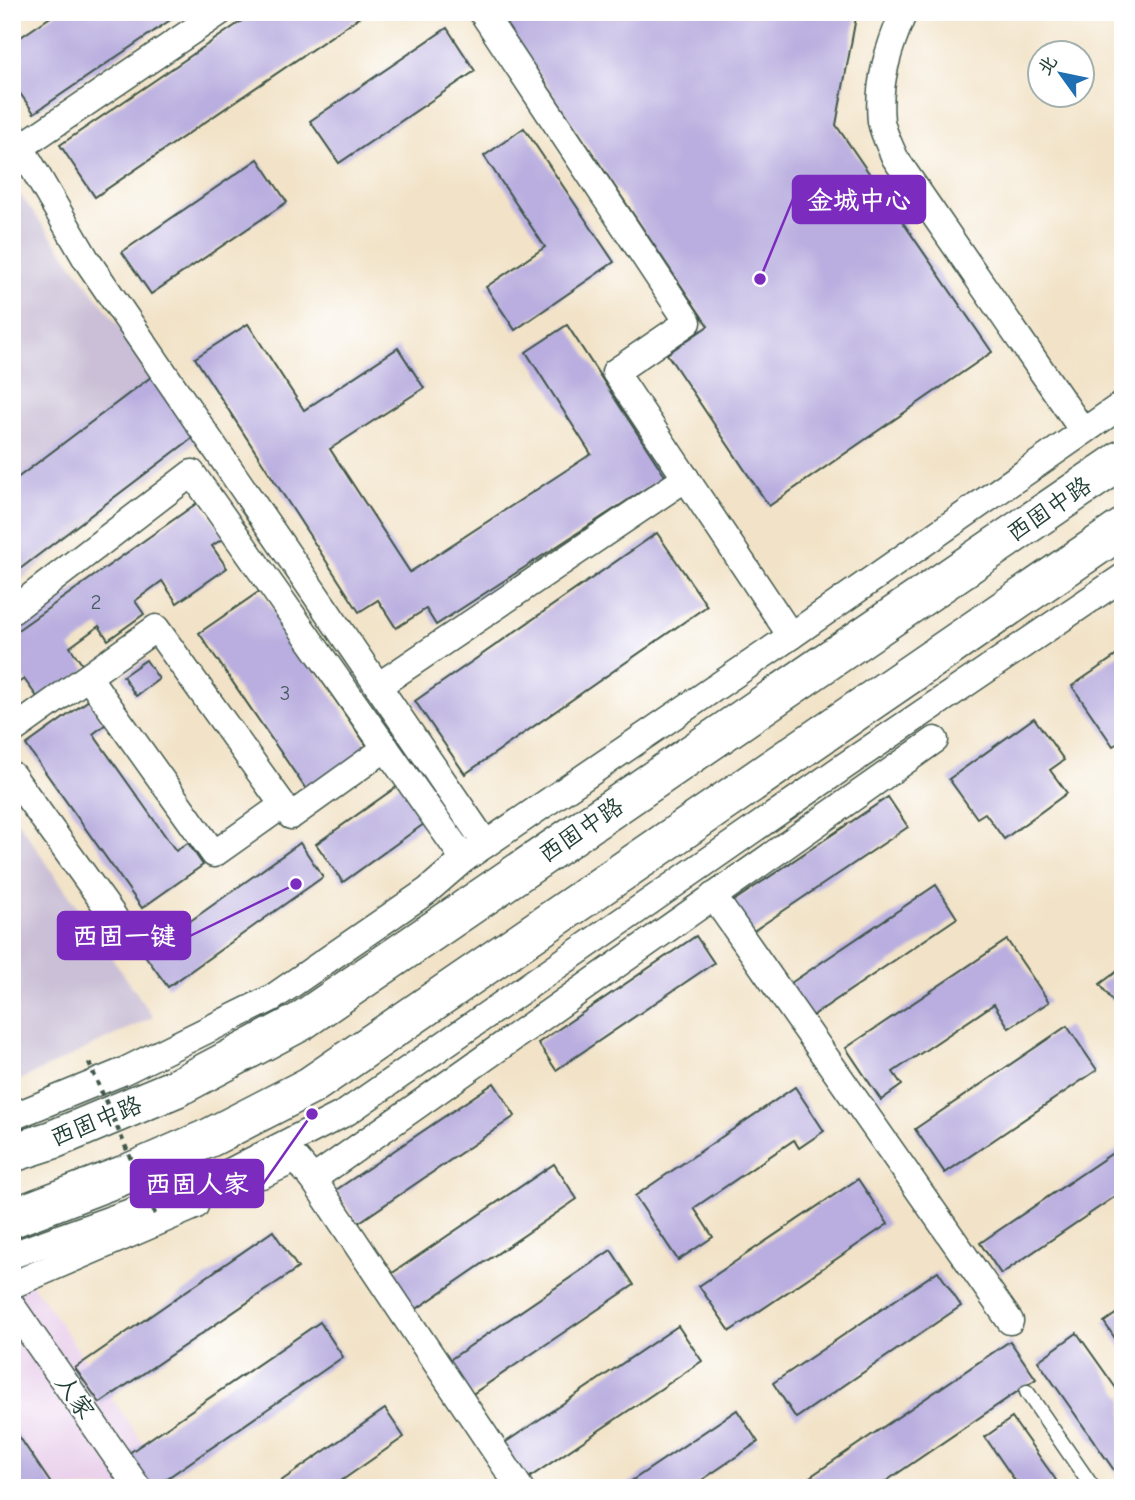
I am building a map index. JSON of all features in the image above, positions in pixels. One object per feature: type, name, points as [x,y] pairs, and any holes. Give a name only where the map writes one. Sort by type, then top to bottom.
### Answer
[{"type":"main road","name":"西固中路","points":[[12,1153],[52,1140],[176,1088],[300,1022],[1123,459]]},
{"type":"main road","points":[[12,1218],[124,1175],[211,1137],[310,1086],[1123,528]]},
{"type":"main road","points":[[488,893],[524,939]]},
{"type":"street","points":[[220,12],[17,140],[86,259],[378,687],[475,851]]},
{"type":"street","points":[[482,12],[688,322],[615,372],[791,636]]},
{"type":"street","points":[[904,12],[882,74],[881,122],[895,158],[1083,431]]},
{"type":"street","points":[[12,1116],[122,1072],[272,998],[426,891],[475,851],[791,636],[1123,404]]},
{"type":"street","points":[[12,611],[192,473],[386,748],[475,851]]},
{"type":"street","points":[[378,687],[686,478]]},
{"type":"street","points":[[12,1255],[200,1188],[347,1112],[846,765],[1123,577]]},
{"type":"street","points":[[12,731],[156,628],[291,816],[386,748]]},
{"type":"street","points":[[88,677],[214,854],[283,805]]},
{"type":"street","points":[[313,1179],[935,740]]},
{"type":"street","points":[[12,775],[114,917]]},
{"type":"street","points":[[713,896],[1010,1321]]},
{"type":"street","points":[[12,1284],[151,1226],[296,1159],[313,1179],[520,1488]]},
{"type":"street","name":"人家","points":[[12,1306],[138,1488]]},
{"type":"lane","points":[[1027,1392],[1093,1488]]},
{"type":"path","points":[[89,1063],[155,1214]]},
{"type":"shaded area","points":[[12,184],[202,437],[12,587]]},
{"type":"shaded area","points":[[12,813],[153,1017],[12,1084]]},
{"type":"shaded area","points":[[20,1266],[174,1488],[12,1488],[12,1270]]},
{"type":"building","points":[[58,12],[182,12],[34,113],[12,82],[12,43]]},
{"type":"building","points":[[255,12],[367,12],[95,197],[60,145]]},
{"type":"building","points":[[498,12],[857,12],[836,125],[992,352],[769,506],[667,354],[708,326]]},
{"type":"building","points":[[447,28],[475,71],[339,163],[310,121]]},
{"type":"building","points":[[524,128],[614,262],[515,330],[486,287],[545,247],[484,156]]},
{"type":"building","points":[[258,159],[287,202],[151,294],[122,252]]},
{"type":"building","points":[[248,324],[304,410],[398,348],[424,388],[330,449],[410,572],[591,454],[526,352],[567,325],[665,476],[436,625],[426,609],[396,628],[378,600],[359,612],[195,358]]},
{"type":"building","points":[[155,374],[199,433],[12,575],[12,482]]},
{"type":"building","points":[[200,501],[225,537],[212,546],[227,568],[177,603],[162,581],[135,601],[144,614],[108,640],[99,626],[70,647],[86,670],[41,702],[24,679],[12,687],[12,634]]},
{"type":"building","points":[[657,533],[707,606],[465,774],[415,701]]},
{"type":"building","points":[[260,591],[371,752],[310,795],[199,633]]},
{"type":"building","points":[[1123,651],[1123,740],[1113,746],[1072,686]]},
{"type":"building","points":[[146,660],[159,679],[136,696],[123,676]]},
{"type":"building","points":[[89,700],[106,724],[93,734],[176,851],[188,843],[203,865],[142,908],[26,745]]},
{"type":"building","points":[[1034,718],[1064,760],[1050,770],[1067,793],[1004,839],[985,813],[977,818],[949,779]]},
{"type":"building","points":[[402,783],[428,821],[343,882],[316,844]]},
{"type":"building","points":[[888,797],[908,827],[749,934],[729,904]]},
{"type":"building","points":[[300,843],[323,877],[168,987],[144,954]]},
{"type":"building","points":[[936,885],[957,918],[809,1018],[788,985]]},
{"type":"building","points":[[696,936],[714,963],[556,1070],[538,1043]]},
{"type":"building","points":[[1007,940],[1049,1002],[1009,1028],[994,1004],[893,1072],[902,1085],[881,1100],[846,1048]]},
{"type":"building","points":[[1123,967],[1123,1016],[1100,984]]},
{"type":"building","points":[[1067,1026],[1097,1070],[945,1173],[915,1129]]},
{"type":"building","points":[[494,1083],[515,1116],[358,1223],[336,1190]]},
{"type":"building","points":[[795,1087],[824,1131],[799,1148],[794,1140],[694,1208],[713,1237],[678,1260],[635,1196]]},
{"type":"building","points":[[1123,1146],[1123,1191],[1001,1274],[980,1243]]},
{"type":"building","points":[[554,1164],[577,1199],[415,1310],[391,1274]]},
{"type":"building","points":[[858,1179],[888,1224],[730,1331],[699,1286]]},
{"type":"building","points":[[273,1231],[298,1268],[100,1403],[75,1368]]},
{"type":"building","points":[[611,1250],[634,1285],[468,1397],[445,1363]]},
{"type":"building","points":[[938,1271],[961,1306],[796,1418],[773,1383]]},
{"type":"building","points":[[1123,1309],[1123,1350],[1104,1322]]},
{"type":"building","points":[[320,1322],[343,1357],[153,1488],[142,1488],[122,1458]]},
{"type":"building","points":[[678,1326],[702,1361],[527,1479],[503,1444]]},
{"type":"building","points":[[1077,1333],[1123,1398],[1123,1483],[1038,1361]]},
{"type":"building","points":[[1010,1341],[1036,1379],[876,1488],[805,1488],[801,1483]]},
{"type":"building","points":[[385,1409],[404,1437],[331,1488],[271,1488]]},
{"type":"building","points":[[737,1410],[758,1442],[690,1488],[621,1488]]},
{"type":"building","points":[[1012,1418],[1056,1480],[1045,1488],[1014,1488],[1018,1485],[985,1437]]},
{"type":"building","points":[[12,1426],[54,1488],[12,1488]]},
{"type":"place","name":"金城中心","points":[[760,279]]},
{"type":"place","name":"西固一键","points":[[296,884]]},
{"type":"place","name":"西固人家","points":[[312,1114]]}]
